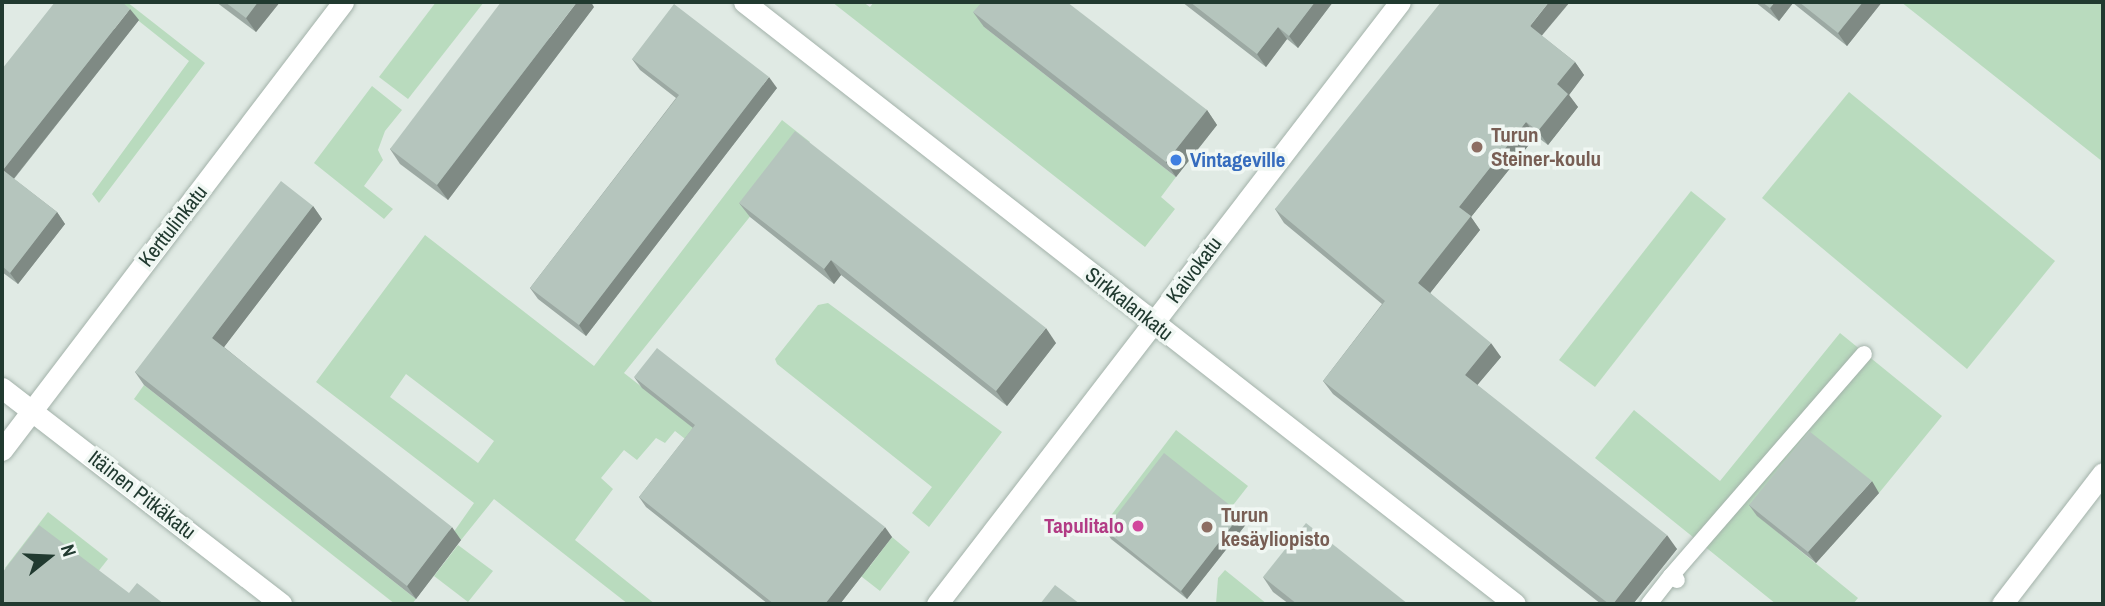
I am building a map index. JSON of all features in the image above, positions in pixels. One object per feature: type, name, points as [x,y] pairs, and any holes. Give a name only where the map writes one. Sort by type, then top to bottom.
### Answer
[{"type":"street","name":"Kerttulinkatu","points":[[2,450],[343,2]]},
{"type":"street","name":"Sirkkalankatu","points":[[744,2],[1515,604]]},
{"type":"street","name":"Kaivokatu","points":[[937,604],[1400,2]]},
{"type":"street","name":"Itäinen Pitkäkatu","points":[[2,388],[281,604]]},
{"type":"street","points":[[2001,604],[2103,473]]},
{"type":"lane","points":[[1649,604],[1675,579],[1690,543],[1864,354]]},
{"type":"green space","points":[[115,2],[127,2],[205,63],[99,203],[92,194],[189,61]]},
{"type":"green space","points":[[436,2],[484,2],[408,99],[379,77]]},
{"type":"green space","points":[[832,2],[863,2],[870,7],[874,2],[1004,2],[984,27],[1176,177],[1161,197],[1175,209],[1145,247]]},
{"type":"green space","points":[[1901,2],[2103,2],[2103,162],[1915,13]]},
{"type":"green space","points":[[372,86],[402,110],[385,131],[378,150],[383,160],[364,186],[393,209],[384,219],[314,163]]},
{"type":"green space","points":[[1849,92],[2055,261],[1967,369],[1762,198]]},
{"type":"green space","points":[[782,120],[810,142],[624,373],[870,566],[892,537],[910,552],[880,591],[675,431],[665,443],[656,438],[637,460],[624,450],[601,478],[613,489],[575,540],[655,604],[628,604],[494,499],[461,540],[453,533],[474,503],[316,382],[425,235],[594,366]],"holes":[[[406,374],[494,441],[478,463],[390,397]]]},
{"type":"green space","points":[[1691,191],[1726,219],[1595,387],[1559,360]]},
{"type":"green space","points":[[828,303],[1002,432],[929,527],[912,513],[932,487],[777,364],[775,359],[818,305]]},
{"type":"green space","points":[[1840,333],[1942,416],[1879,493],[1817,442],[1758,516],[1858,598],[1853,604],[1776,604],[1595,458],[1634,410],[1720,481]]},
{"type":"green space","points":[[144,385],[416,599],[412,604],[395,604],[134,399]]},
{"type":"green space","points":[[1176,430],[1248,486],[1230,509],[1118,530],[1106,522]]},
{"type":"green space","points":[[48,512],[108,559],[97,573],[11,574],[5,568]]},
{"type":"green space","points":[[458,545],[493,571],[468,602],[434,576]]},
{"type":"green space","points":[[1225,570],[1267,604],[1216,604],[1218,578]]},
{"type":"building","points":[[55,2],[122,2],[130,9],[3,170],[57,212],[10,273],[2,266],[2,69]]},
{"type":"building","points":[[225,2],[258,2],[246,18]]},
{"type":"building","points":[[501,2],[577,2],[437,185],[390,149]]},
{"type":"building","points":[[982,2],[1067,2],[1207,110],[1166,162],[973,12]]},
{"type":"building","points":[[1190,2],[1315,2],[1289,36],[1278,27],[1257,54]]},
{"type":"building","points":[[1441,2],[1549,2],[1530,26],[1575,62],[1557,84],[1568,94],[1538,131],[1526,122],[1459,207],[1471,216],[1418,283],[1491,343],[1465,375],[1667,535],[1613,604],[1609,604],[1323,381],[1385,301],[1275,209]]},
{"type":"building","points":[[1762,2],[1775,2],[1770,8]]},
{"type":"building","points":[[1799,2],[1863,2],[1838,33]]},
{"type":"building","points":[[674,4],[769,77],[579,325],[530,288],[679,95],[632,59]]},
{"type":"building","points":[[795,131],[1046,328],[996,391],[831,260],[824,269],[739,203]]},
{"type":"building","points":[[281,181],[313,206],[212,338],[452,527],[407,586],[135,372]]},
{"type":"building","points":[[657,348],[885,527],[825,604],[774,604],[639,497],[695,425],[634,377]]},
{"type":"building","points":[[1809,431],[1872,481],[1808,552],[1749,505]]},
{"type":"building","points":[[1164,453],[1241,514],[1181,591],[1105,530]]},
{"type":"building","points":[[1306,523],[1408,604],[1297,604],[1263,577]]},
{"type":"building","points":[[39,525],[129,593],[137,583],[164,604],[2,604],[2,573]]},
{"type":"building","points":[[1055,585],[1080,604],[1040,604]]},
{"type":"place","name":"Turun Steiner-koulu","points":[[1477,147]]},
{"type":"place","name":"Vintageville","points":[[1176,160]]},
{"type":"place","name":"Tapulitalo","points":[[1138,526]]},
{"type":"place","name":"Turun kesäyliopisto","points":[[1207,527]]}]
